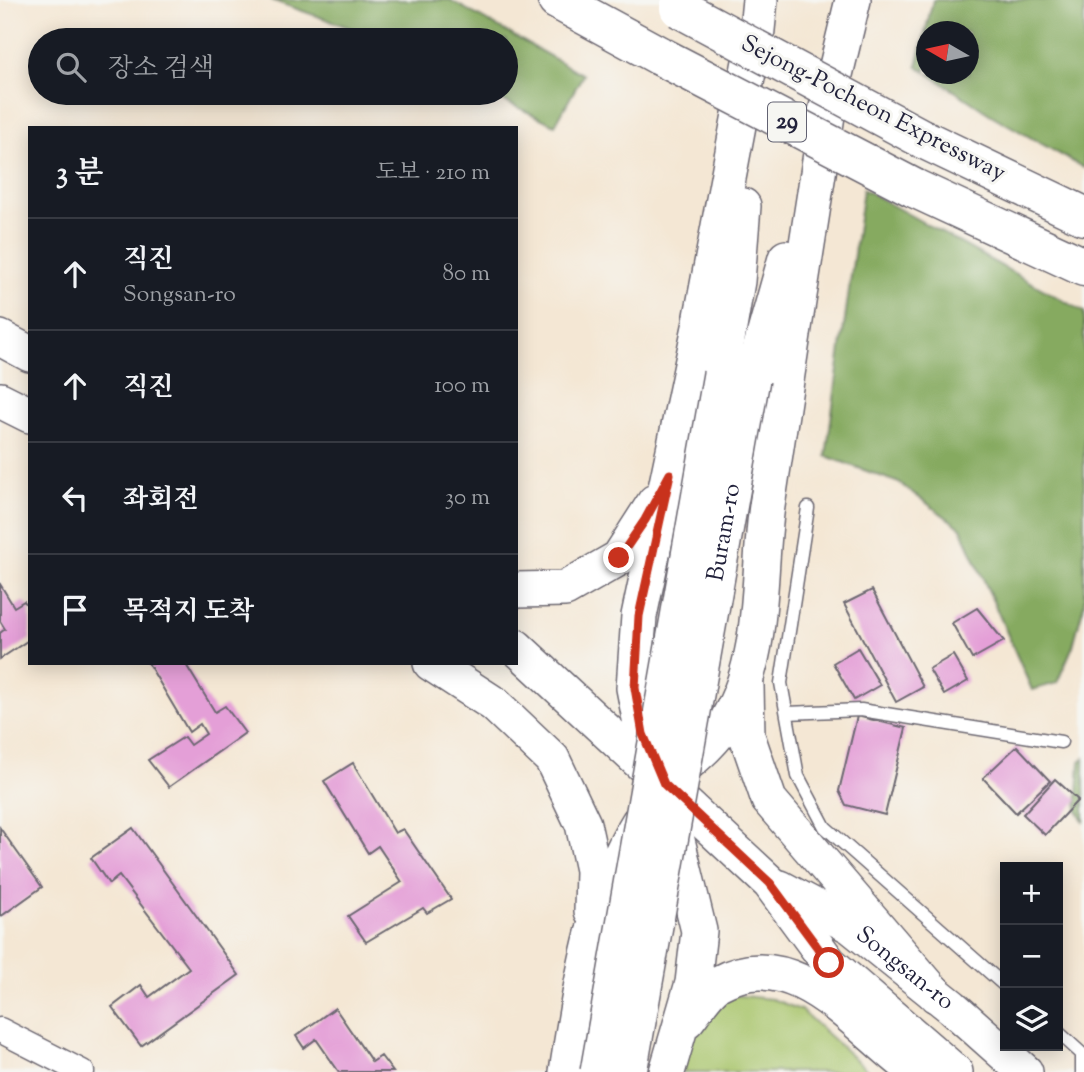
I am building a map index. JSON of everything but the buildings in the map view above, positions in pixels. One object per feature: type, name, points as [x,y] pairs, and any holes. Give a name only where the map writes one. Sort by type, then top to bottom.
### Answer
[{"type":"highway","name":"Sejong-Pocheon Expressway","points":[[556,0],[914,188],[1084,267]]},
{"type":"highway","name":"Sejong-Pocheon Expressway","points":[[671,4],[923,138],[1084,216]]},
{"type":"street","name":"Buram-ro","points":[[629,1072],[737,377],[737,281],[755,35],[760,0]]},
{"type":"street","name":"Buram-ro","points":[[598,1072],[737,377],[830,96],[853,0]]},
{"type":"street","points":[[667,1072],[693,983],[699,931],[664,784],[643,734],[635,688],[639,616],[670,474],[755,35]]},
{"type":"street","points":[[567,1072],[592,930],[625,845],[664,784],[702,751],[729,719],[746,675],[760,614],[767,510],[830,96]]},
{"type":"street","points":[[0,338],[28,353]]},
{"type":"street","points":[[0,400],[28,414]]},
{"type":"street","points":[[518,590],[565,589],[619,558],[645,520],[670,474]]},
{"type":"street","name":"Songsan-ro","points":[[518,649],[770,883],[829,963],[955,1072]]},
{"type":"street","points":[[434,665],[494,704],[552,758],[583,824],[593,870],[592,930]]},
{"type":"street","name":"Songsan-ro","points":[[516,665],[554,682]]},
{"type":"street","points":[[746,675],[747,736],[769,800],[936,995]]},
{"type":"street","name":"Songsan-ro","points":[[770,883],[851,926],[1025,1072]]},
{"type":"street","points":[[682,1025],[717,984],[758,971],[801,980],[838,1005],[897,1059],[917,1072]]},
{"type":"street","points":[[0,1030],[82,1072]]},
{"type":"lane","points":[[808,508],[781,683],[798,776],[825,827],[1000,982]]},
{"type":"lane","points":[[787,713],[861,710],[1061,741]]},
{"type":"lane","points":[[1063,1036],[1083,1053],[1082,1072]]},
{"type":"green space","points":[[271,0],[450,0],[500,28],[351,28]]},
{"type":"green space","points":[[933,0],[1084,0],[1084,168],[991,115],[944,84],[979,84],[979,21],[928,21]]},
{"type":"green space","points":[[518,38],[583,75],[555,125],[512,105],[518,105]]},
{"type":"green space","points":[[863,189],[1084,312],[1084,604],[1073,646],[1057,683],[1032,690],[961,528],[899,483],[826,456]]},
{"type":"green space","points":[[1084,758],[1084,823],[1077,809],[1080,761]]},
{"type":"green space","points":[[733,995],[772,999],[801,1010],[869,1072],[683,1072],[690,1046],[699,1028],[712,1012]]},
{"type":"route","points":[[619,558],[645,520],[670,474],[639,616],[635,688],[643,734],[664,784],[770,883],[829,963]]}]
